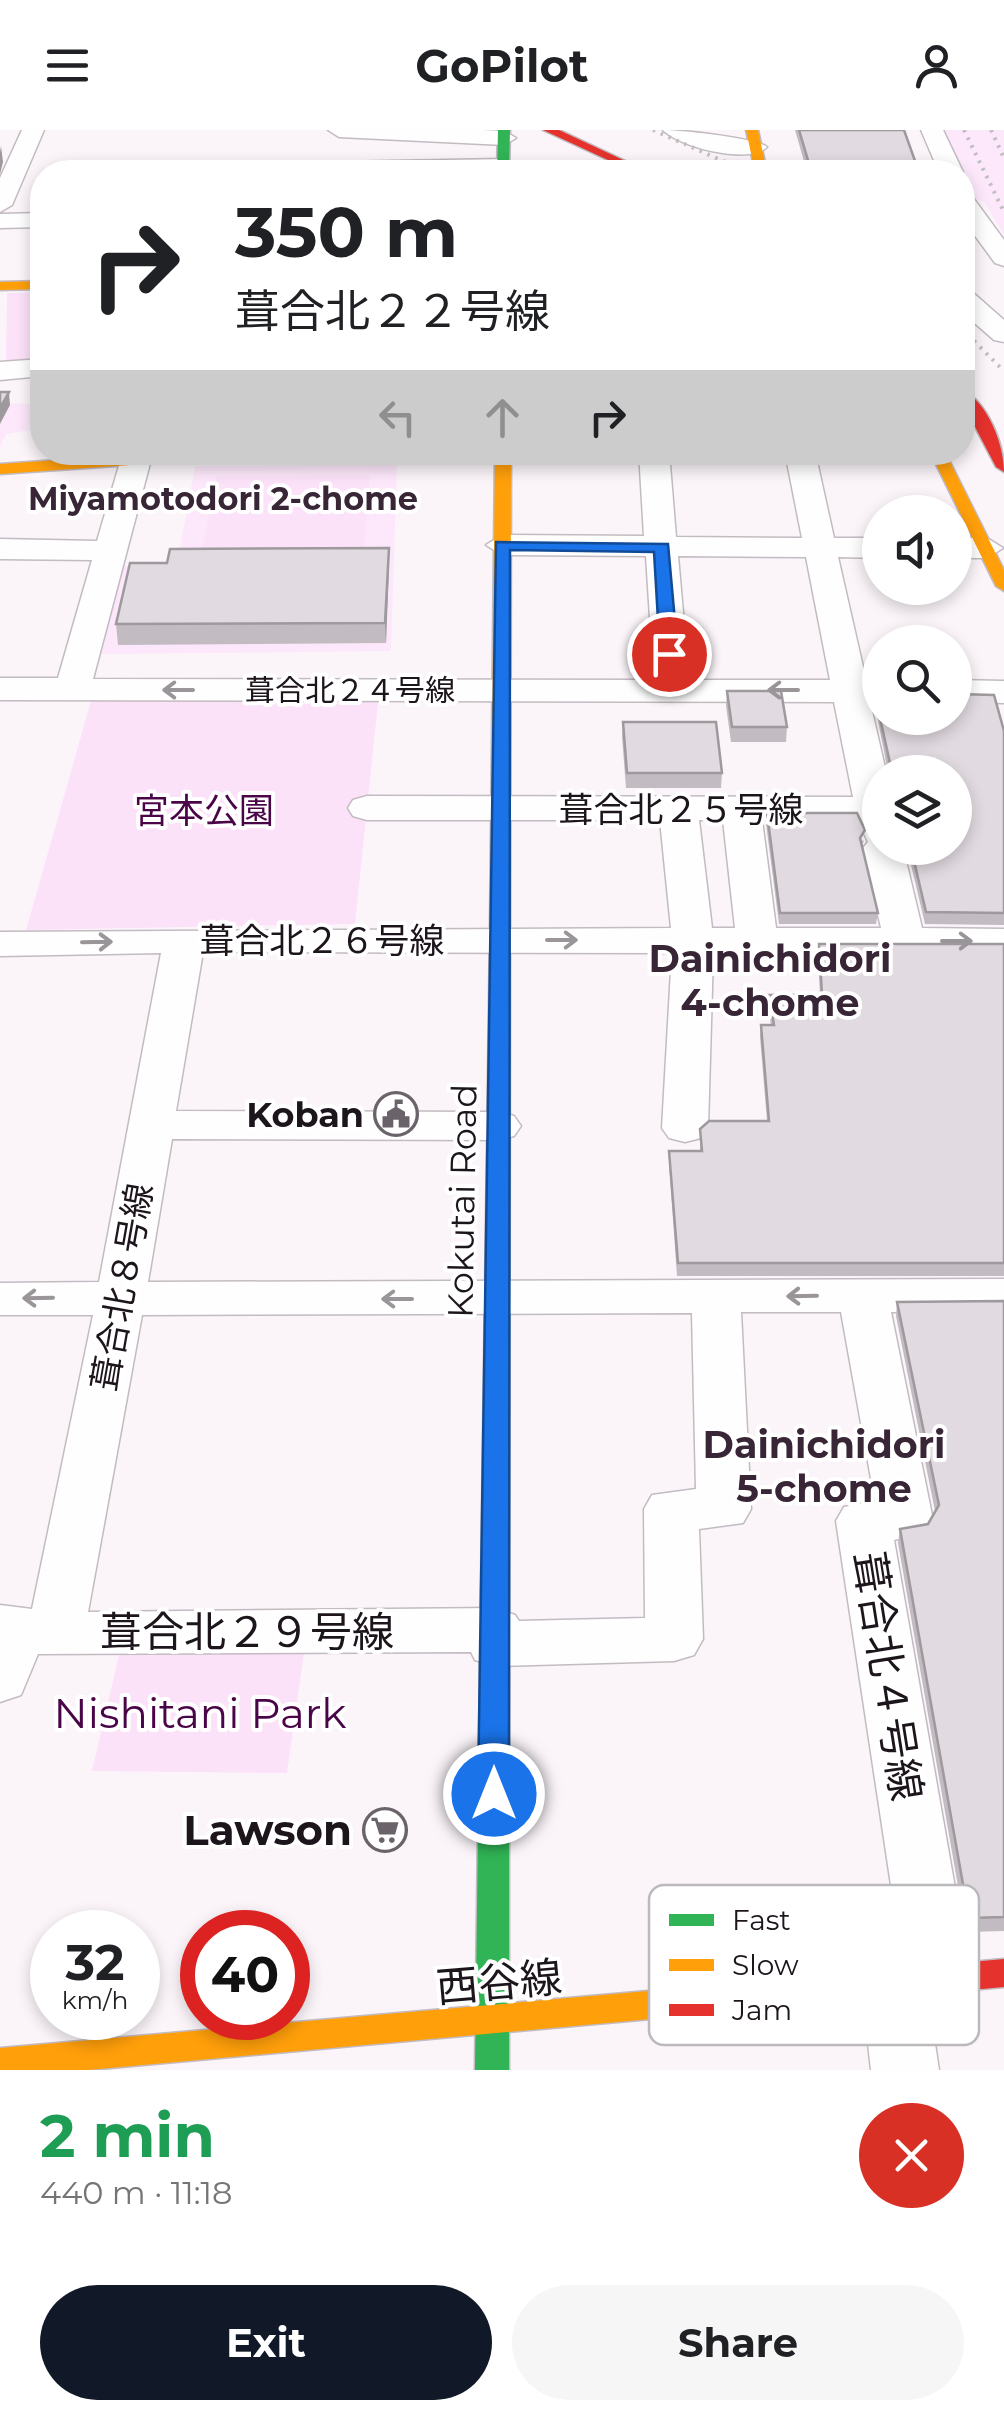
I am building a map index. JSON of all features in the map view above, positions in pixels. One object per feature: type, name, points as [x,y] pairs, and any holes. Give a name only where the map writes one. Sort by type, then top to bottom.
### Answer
[{"type":"street","points":[[0,205],[34,130]]},
{"type":"street","points":[[340,130],[504,134],[503,160]]},
{"type":"street","points":[[549,130],[635,160]]},
{"type":"street","points":[[599,130],[643,160]]},
{"type":"street","points":[[674,130],[758,159]]},
{"type":"street","points":[[932,130],[945,160]]},
{"type":"street","points":[[14,177],[30,176]]},
{"type":"street","points":[[975,217],[1004,258]]},
{"type":"street","points":[[0,221],[30,220]]},
{"type":"street","points":[[0,286],[30,285]]},
{"type":"street","points":[[975,308],[1004,334]]},
{"type":"street","points":[[0,371],[30,369]]},
{"type":"street","points":[[975,402],[1004,404]]},
{"type":"street","points":[[975,418],[1004,468]]},
{"type":"street","points":[[0,469],[42,465]]},
{"type":"street","points":[[72,690],[134,465]]},
{"type":"street","name":"Kokutai Road","points":[[492,2070],[503,465]]},
{"type":"street","points":[[655,465],[672,690]]},
{"type":"street","points":[[803,465],[819,549],[862,687]]},
{"type":"street","points":[[942,465],[952,495]]},
{"type":"street","points":[[502,546],[862,548]]},
{"type":"street","points":[[0,549],[111,551]]},
{"type":"street","points":[[972,549],[1004,586]]},
{"type":"street","name":"葺合北２４号線","points":[[0,690],[862,690]]},
{"type":"street","points":[[972,691],[1004,692]]},
{"type":"street","name":"葺合北２５号線","points":[[367,808],[741,809],[862,827]]},
{"type":"street","points":[[678,809],[692,940],[685,1128]]},
{"type":"street","points":[[741,809],[757,941]]},
{"type":"street","points":[[887,865],[904,941]]},
{"type":"street","name":"葺合北２６号線","points":[[3,953],[184,940],[1004,942]]},
{"type":"street","name":"葺合北８号線","points":[[18,1642],[122,1297],[184,940]]},
{"type":"street","points":[[151,1125],[498,1126]]},
{"type":"street","points":[[0,1298],[1004,1295]]},
{"type":"street","name":"葺合北４号線","points":[[863,1296],[906,1520],[863,1521],[905,1885]]},
{"type":"street","name":"葺合北２９号線","points":[[18,1642],[674,1639],[671,1509],[724,1509],[716,1297]]},
{"type":"street","name":"西谷線","points":[[979,1975],[1004,1973]]},
{"type":"street","name":"西谷線","points":[[0,2063],[649,2006]]},
{"type":"street","name":"葺合北４号線","points":[[905,2070],[908,2045]]},
{"type":"shaded area","points":[[940,130],[1004,130],[1004,235],[984,201],[975,200],[975,160],[956,160]]},
{"type":"shaded area","points":[[0,403],[30,404],[30,430],[6,434],[0,447]]},
{"type":"shaded area","points":[[397,465],[391,651],[102,654],[121,566],[177,565],[195,466]]},
{"type":"green space","points":[[30,292],[30,365],[6,366],[7,293]]},
{"type":"green space","points":[[370,475],[363,561],[200,561],[217,476]]},
{"type":"green space","name":"宮本公園","points":[[379,693],[355,924],[26,930],[93,694]]},
{"type":"green space","name":"Nishitani Park","points":[[304,1653],[287,1773],[92,1771],[119,1655]]},
{"type":"building","points":[[799,130],[904,130],[915,160],[808,160]]},
{"type":"building","points":[[0,392],[9,392],[0,408]]},
{"type":"building","points":[[389,548],[385,623],[116,624],[130,563],[167,563],[170,549]]},
{"type":"building","points":[[727,691],[781,691],[787,727],[732,727]]},
{"type":"building","points":[[972,694],[994,695],[1004,731],[1004,913],[926,912],[915,865],[972,865],[972,755],[888,755],[884,735],[972,735]]},
{"type":"building","points":[[623,722],[716,722],[722,773],[627,773]]},
{"type":"building","points":[[767,813],[857,813],[862,824],[862,865],[866,865],[878,913],[780,913]]},
{"type":"building","points":[[819,944],[1004,944],[1004,1263],[678,1263],[669,1151],[702,1151],[700,1129],[709,1121],[769,1121],[761,1025],[774,1025],[769,995],[822,995]]},
{"type":"building","points":[[1004,1301],[1004,1917],[979,1918],[979,1885],[963,1885],[900,1529],[928,1524],[939,1505],[897,1302]]},
{"type":"railway","points":[[653,130],[721,160]]},
{"type":"railway","points":[[964,130],[1004,212]]},
{"type":"railway","points":[[991,130],[1004,158]]},
{"type":"railway","points":[[975,342],[1004,371]]},
{"type":"traffic: fast","points":[[503,160],[504,130]]},
{"type":"traffic: fast","points":[[492,2070],[495,1589]]},
{"type":"traffic: slow","points":[[752,130],[758,160]]},
{"type":"traffic: slow","points":[[0,286],[30,285]]},
{"type":"traffic: slow","points":[[0,469],[58,465]]},
{"type":"traffic: slow","points":[[500,931],[503,465]]},
{"type":"traffic: slow","points":[[944,465],[1004,586]]},
{"type":"traffic: slow","points":[[0,2063],[649,2005]]},
{"type":"traffic: jam","points":[[549,130],[616,160]]},
{"type":"traffic: jam","points":[[975,408],[1004,467]]},
{"type":"traffic: jam","points":[[495,1589],[500,931]]},
{"type":"traffic: jam","points":[[979,1975],[1004,1973]]},
{"type":"place","name":"Koban","points":[[396,1114]]},
{"type":"place","name":"Lawson","points":[[385,1830]]},
{"type":"district","name":"Miyamotodori 2-chome","points":[[223,498]]},
{"type":"district","name":"Dainichidori 4-chome","points":[[770,980]]},
{"type":"district","name":"Dainichidori 5-chome","points":[[824,1466]]},
{"type":"route","points":[[494,1794],[502,546],[662,547],[669,654]]}]
